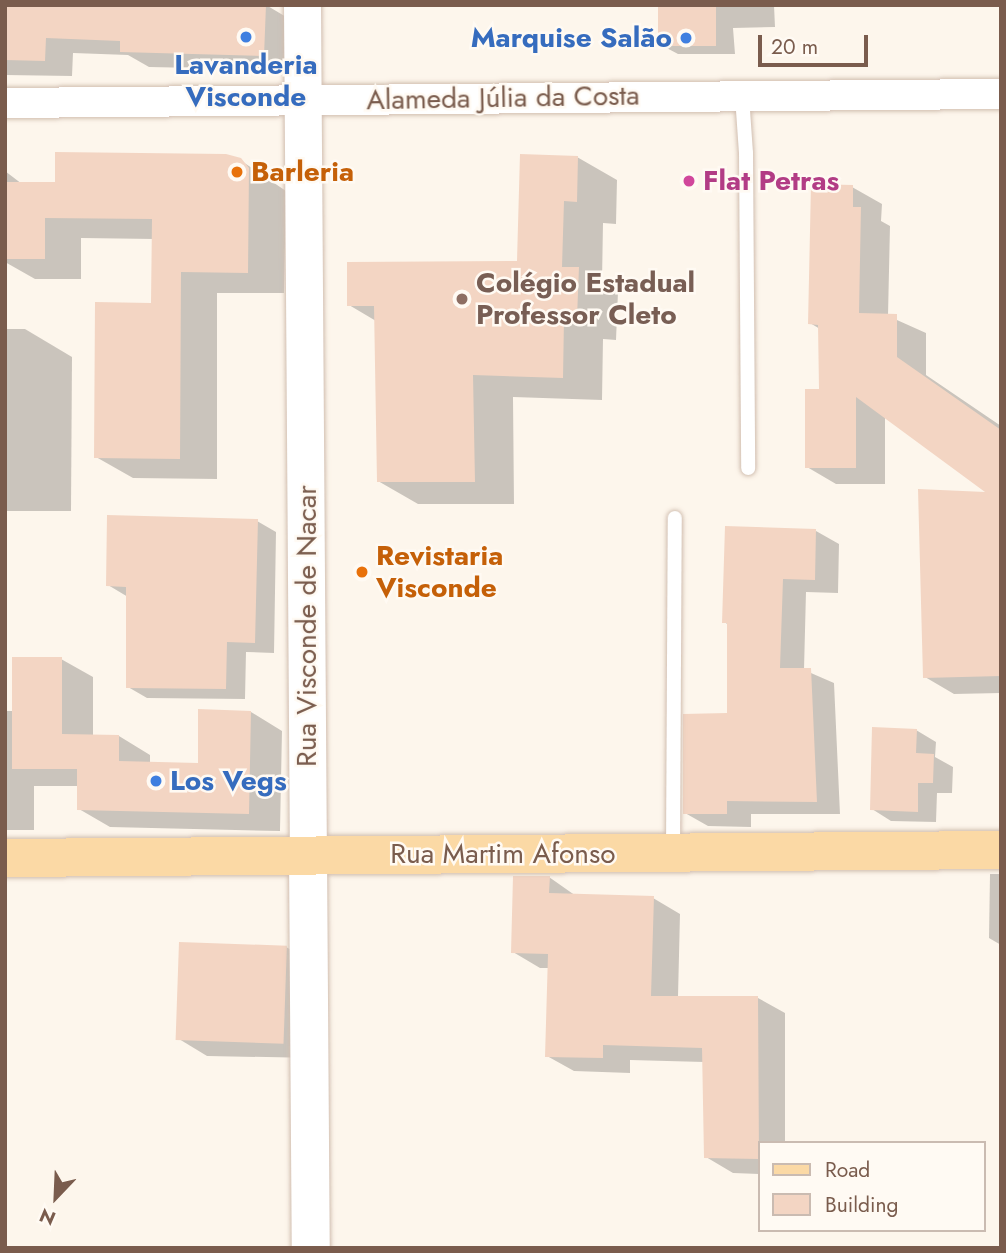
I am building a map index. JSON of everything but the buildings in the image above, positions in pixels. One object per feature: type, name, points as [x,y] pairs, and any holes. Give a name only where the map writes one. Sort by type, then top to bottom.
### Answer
[{"type":"main road","name":"Rua Martim Afonso","points":[[5,858],[1001,850]]},
{"type":"main road","name":"Rua Visconde de Nacar","points":[[308,855],[311,1248]]},
{"type":"street","name":"Rua Visconde de Nacar","points":[[302,5],[308,855]]},
{"type":"street","name":"Alameda Júlia da Costa","points":[[5,103],[1001,94]]},
{"type":"lane","points":[[741,96],[746,153],[748,468]]},
{"type":"lane","points":[[673,852],[675,518]]},
{"type":"place","name":"Lavanderia Visconde","points":[[246,37]]},
{"type":"place","name":"Marquise Salão","points":[[686,38]]},
{"type":"place","name":"Barleria","points":[[237,172]]},
{"type":"place","name":"Flat Petras","points":[[689,181]]},
{"type":"place","name":"Colégio Estadual Professor Cleto","points":[[462,299]]},
{"type":"place","name":"Revistaria Visconde","points":[[362,572]]},
{"type":"place","name":"Los Vegs","points":[[156,781]]}]
